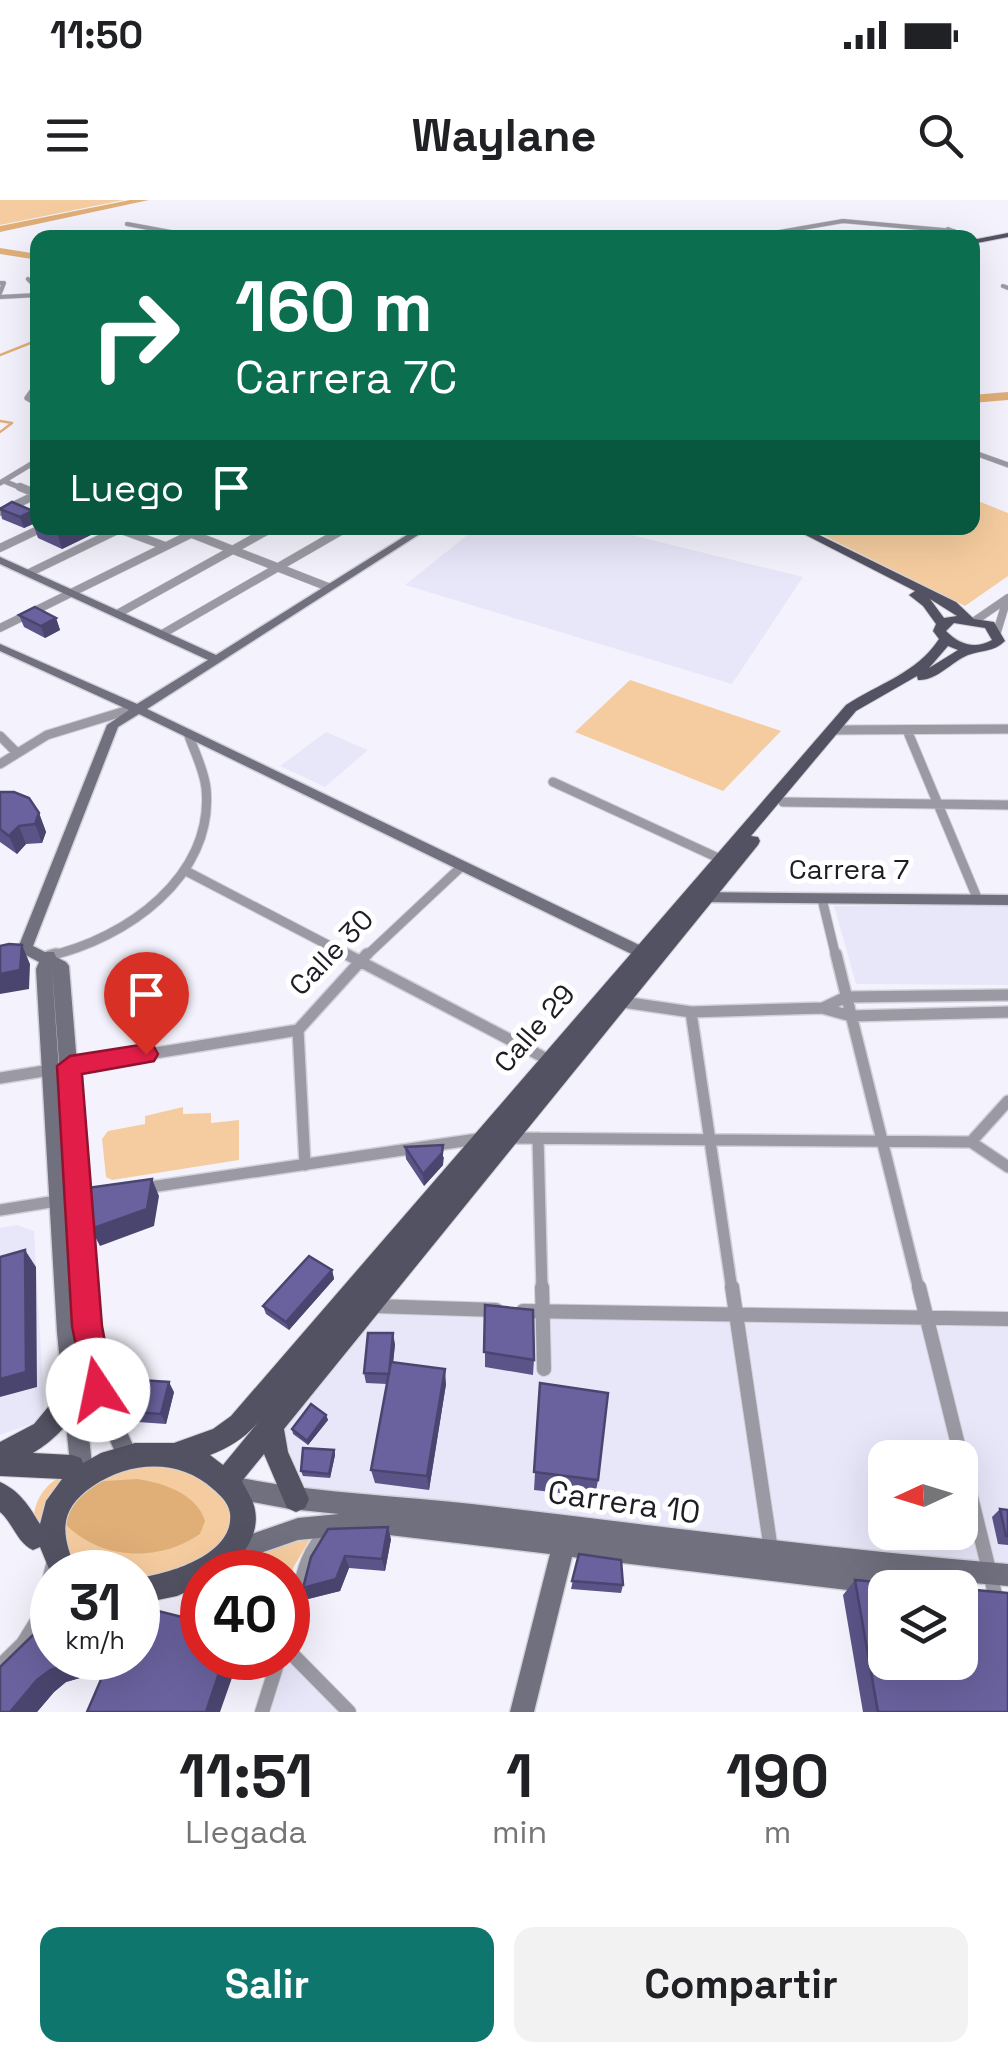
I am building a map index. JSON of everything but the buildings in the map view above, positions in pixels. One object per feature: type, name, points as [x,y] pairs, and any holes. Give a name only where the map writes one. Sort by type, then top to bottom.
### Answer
[{"type":"main road","points":[[980,239],[1008,236]]},
{"type":"main road","points":[[794,535],[928,603],[944,632],[969,649],[1001,641]]},
{"type":"main road","points":[[812,535],[952,606],[1001,641]]},
{"type":"main road","points":[[944,632],[972,620]]},
{"type":"main road","name":"Calle 29","points":[[726,862],[783,802],[839,730],[851,708],[871,693],[928,666],[944,632]]},
{"type":"main road","name":"Calle 29","points":[[171,1456],[220,1440],[240,1425],[547,1059],[648,956],[839,730],[877,698],[939,669],[969,649]]},
{"type":"main road","name":"Calle 29","points":[[271,1422],[623,1002],[648,956]]},
{"type":"main road","points":[[0,1454],[31,1444],[48,1432],[72,1396]]},
{"type":"main road","points":[[228,1484],[271,1422]]},
{"type":"main road","points":[[271,1422],[276,1453],[296,1499]]},
{"type":"main road","points":[[0,1464],[77,1466],[126,1454],[171,1456],[228,1484],[242,1516],[237,1538],[229,1550]]},
{"type":"main road","points":[[35,1539],[35,1508],[42,1491],[77,1466]]},
{"type":"main road","points":[[0,1495],[17,1510],[44,1550]]},
{"type":"street","points":[[781,230],[836,221],[897,230]]},
{"type":"street","points":[[127,224],[160,230]]},
{"type":"street","points":[[946,228],[950,230]]},
{"type":"street","points":[[2,283],[0,295],[30,293]]},
{"type":"street","points":[[980,455],[1008,465]]},
{"type":"street","points":[[30,464],[13,471],[2,482],[30,492]]},
{"type":"street","points":[[0,512],[30,497]]},
{"type":"street","points":[[0,548],[30,534]]},
{"type":"street","points":[[31,572],[105,535]]},
{"type":"street","points":[[137,535],[166,546]]},
{"type":"street","points":[[0,628],[190,535]]},
{"type":"street","points":[[195,535],[328,587]]},
{"type":"street","points":[[119,613],[260,535]]},
{"type":"street","points":[[164,633],[334,535]]},
{"type":"street","points":[[25,948],[113,725],[413,535]]},
{"type":"street","points":[[0,560],[214,658]]},
{"type":"street","points":[[972,620],[1008,598]]},
{"type":"street","points":[[1001,641],[1008,598]]},
{"type":"street","points":[[0,647],[135,708],[648,956]]},
{"type":"street","points":[[0,764],[74,724],[135,708]]},
{"type":"street","points":[[839,730],[1008,729]]},
{"type":"street","points":[[907,730],[978,900]]},
{"type":"street","points":[[0,736],[16,752]]},
{"type":"street","points":[[8,954],[25,948],[48,956],[101,941],[148,909],[186,870],[204,822],[206,789],[188,736]]},
{"type":"street","points":[[553,782],[726,862]]},
{"type":"street","points":[[783,802],[1008,805]]},
{"type":"street","name":"Calle 30","points":[[305,1165],[298,1030],[359,962],[462,866]]},
{"type":"street","points":[[186,870],[547,1059]]},
{"type":"street","name":"Carrera 7","points":[[697,897],[1008,900]]},
{"type":"street","points":[[822,899],[928,1319],[1000,1584]]},
{"type":"street","points":[[48,956],[44,968],[60,1068],[88,1196],[91,1359],[98,1390],[126,1454]]},
{"type":"street","points":[[822,1008],[846,997],[1008,995]]},
{"type":"street","points":[[623,1002],[692,1012],[822,1008],[851,1016],[1008,1012]]},
{"type":"street","points":[[692,1012],[773,1564]]},
{"type":"street","points":[[0,1078],[298,1030]]},
{"type":"street","points":[[60,1068],[58,1200],[77,1466]]},
{"type":"street","points":[[971,1142],[1008,1101]]},
{"type":"street","points":[[135,1189],[480,1138],[971,1142],[1008,1168]]},
{"type":"street","points":[[538,1138],[544,1369]]},
{"type":"street","points":[[0,1210],[88,1196]]},
{"type":"street","points":[[342,1305],[739,1318],[1008,1319]]},
{"type":"street","name":"Carrera 10","points":[[228,1484],[373,1512],[868,1579]]},
{"type":"street","name":"Carrera 10","points":[[238,1550],[271,1536],[373,1512]]},
{"type":"street","points":[[310,1550],[339,1523]]},
{"type":"street","points":[[522,1712],[566,1535]]},
{"type":"street","name":"Carrera 10","points":[[773,1564],[1000,1584]]},
{"type":"street","points":[[24,1642],[30,1632]]},
{"type":"street","points":[[0,1666],[30,1636]]},
{"type":"street","points":[[310,1672],[349,1712]]},
{"type":"street","points":[[262,1712],[272,1680]]},
{"type":"shaded area","points":[[0,200],[124,200],[0,225]]},
{"type":"shaded area","points":[[980,502],[1008,513],[1008,576],[965,606],[823,535],[980,535]]},
{"type":"shaded area","points":[[467,535],[631,535],[803,577],[732,684],[405,585]]},
{"type":"shaded area","points":[[630,680],[781,731],[723,791],[575,732]]},
{"type":"shaded area","points":[[326,732],[368,750],[325,787],[280,766]]},
{"type":"shaded area","points":[[834,906],[1008,906],[1008,985],[856,984]]},
{"type":"shaded area","points":[[183,1107],[183,1114],[211,1113],[211,1123],[239,1120],[239,1160],[112,1180],[106,1177],[102,1139],[108,1131],[145,1124],[145,1116]]},
{"type":"shaded area","points":[[17,1225],[34,1231],[45,1419],[0,1435],[0,1228]]},
{"type":"shaded area","points":[[369,1306],[1008,1319],[1008,1575],[298,1499],[274,1421]]},
{"type":"shaded area","points":[[123,1462],[191,1462],[242,1516],[219,1550],[180,1550],[180,1582],[160,1589],[160,1550],[40,1548],[33,1524],[42,1493],[56,1479],[76,1470]]},
{"type":"shaded area","points":[[137,1479],[186,1496],[205,1521],[200,1534],[160,1551],[112,1550],[89,1542],[59,1517],[74,1491],[104,1481]]},
{"type":"shaded area","points":[[314,1533],[304,1550],[267,1550]]},
{"type":"shaded area","points":[[310,1677],[349,1712],[262,1712],[272,1680]]},
{"type":"waterway","points":[[0,229],[144,200]]},
{"type":"waterway","points":[[0,251],[30,256]]},
{"type":"waterway","points":[[0,355],[30,343]]},
{"type":"waterway","points":[[980,398],[1008,396]]},
{"type":"waterway","points":[[0,421],[12,423],[0,432]]},
{"type":"route","points":[[98,1390],[87,1326],[70,1066],[146,1054]]}]
